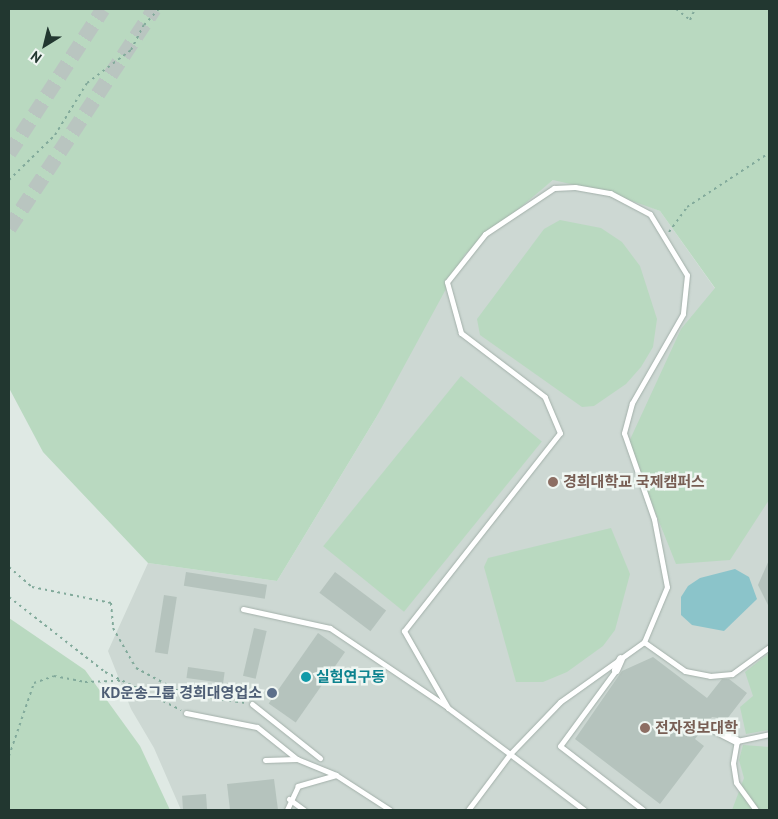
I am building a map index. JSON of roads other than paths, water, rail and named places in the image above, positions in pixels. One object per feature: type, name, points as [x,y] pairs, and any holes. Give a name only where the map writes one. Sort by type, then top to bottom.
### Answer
[{"type":"street","points":[[616,670],[621,659]]},
{"type":"street","points":[[711,728],[737,741]]},
{"type":"lane","points":[[448,708],[404,631],[560,433],[545,397],[461,333],[447,282],[485,234],[554,188],[575,186],[610,193],[650,214],[687,275],[683,314],[632,403],[624,433],[654,519],[667,587],[644,642],[560,702],[510,754],[468,810]]},
{"type":"lane","points":[[243,608],[330,628],[448,708],[584,810]]},
{"type":"lane","points":[[644,642],[685,671],[710,676],[732,674],[769,647]]},
{"type":"lane","points":[[616,670],[560,746],[644,810]]},
{"type":"lane","points":[[252,704],[320,758]]},
{"type":"lane","points":[[186,712],[257,727],[297,759],[336,775],[390,810]]},
{"type":"lane","points":[[756,810],[736,782],[733,763],[737,741],[769,734]]},
{"type":"lane","points":[[266,760],[297,759]]},
{"type":"lane","points":[[287,810],[289,799],[298,786],[336,775]]},
{"type":"lane","points":[[289,799],[304,810]]},
{"type":"water","points":[[735,569],[749,577],[757,599],[724,631],[692,625],[681,615],[681,597],[688,586],[700,578]]},
{"type":"tunnel","points":[[9,153],[103,9]]},
{"type":"tunnel","points":[[9,228],[154,9]]},
{"type":"place","name":"경희대학교 국제캠퍼스","points":[[553,482]]},
{"type":"place","name":"실험연구동","points":[[306,677]]},
{"type":"place","name":"KD운송그룹 경희대영업소","points":[[272,693]]},
{"type":"place","name":"전자정보대학","points":[[645,728]]}]
